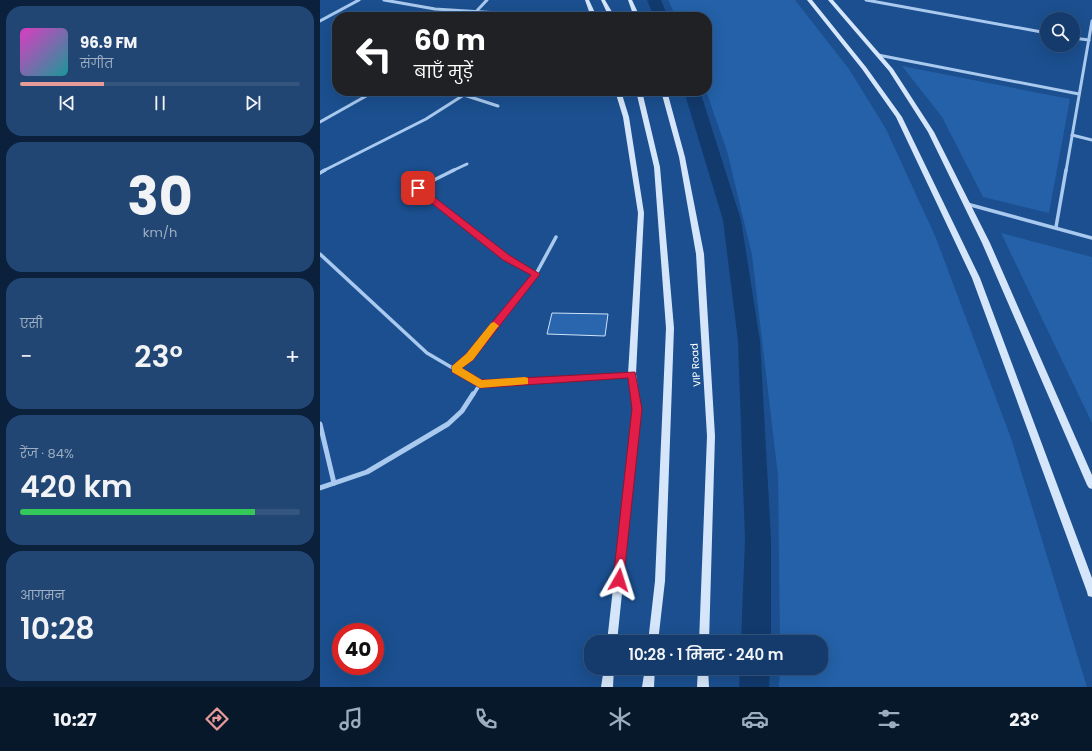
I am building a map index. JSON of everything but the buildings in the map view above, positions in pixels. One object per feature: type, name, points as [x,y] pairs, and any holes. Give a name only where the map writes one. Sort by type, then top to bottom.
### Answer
[{"type":"street","points":[[337,12],[359,0]]},
{"type":"street","points":[[384,0],[435,9],[478,12],[487,0]]},
{"type":"street","points":[[587,0],[592,12]]},
{"type":"street","points":[[604,0],[610,12]]},
{"type":"street","points":[[630,0],[635,12]]},
{"type":"street","points":[[809,0],[864,68],[899,117],[976,278],[1092,592]]},
{"type":"street","points":[[830,0],[891,70],[931,132],[986,243],[1092,484]]},
{"type":"street","points":[[866,0],[1040,32]]},
{"type":"street","points":[[320,21],[332,15]]},
{"type":"street","points":[[1056,227],[1092,21]]},
{"type":"street","points":[[1080,39],[1089,40]]},
{"type":"street","points":[[878,55],[1079,94]]},
{"type":"street","points":[[320,122],[366,96]]},
{"type":"street","points":[[320,173],[426,119],[462,96]]},
{"type":"street","points":[[467,96],[498,106]]},
{"type":"street","points":[[613,635],[637,409],[632,374],[640,213],[626,117],[620,96]]},
{"type":"street","points":[[640,96],[658,167],[670,328],[660,581],[654,635]]},
{"type":"street","name":"VIP Road","points":[[665,96],[682,157],[700,254],[711,436],[704,635]]},
{"type":"street","points":[[1072,135],[1092,140]]},
{"type":"street","points":[[467,164],[418,188],[506,258],[536,274]]},
{"type":"street","points":[[967,204],[1092,238]]},
{"type":"street","points":[[455,369],[469,357],[536,274],[556,237]]},
{"type":"street","points":[[320,254],[382,314],[427,353],[480,384],[632,374]]},
{"type":"street","points":[[320,488],[367,472],[448,424],[462,411],[480,384]]},
{"type":"street","points":[[320,424],[334,483]]},
{"type":"street","points":[[607,687],[608,675]]},
{"type":"street","points":[[648,687],[649,675]]},
{"type":"street","points":[[703,675],[703,687]]},
{"type":"shaded area","points":[[668,0],[795,0],[849,69],[886,129],[936,238],[1011,438],[1087,687],[779,687],[780,675],[828,675],[828,635],[780,635],[778,476],[752,255],[727,151],[708,96],[712,96],[712,12],[674,12]]},
{"type":"shaded area","points":[[902,66],[1070,99],[1049,213],[983,197],[942,117]]},
{"type":"shaded area","points":[[1001,233],[1092,257],[1092,423]]},
{"type":"waterway","points":[[654,0],[659,12]]},
{"type":"waterway","points":[[694,96],[732,220],[749,341],[758,539],[756,635]]},
{"type":"waterway","points":[[754,687],[755,675]]},
{"type":"slow traffic","points":[[494,326],[469,357],[455,369],[480,384],[525,381]]},
{"type":"route","points":[[418,188],[506,258],[536,274],[469,357],[455,369],[480,384],[632,374],[637,409],[619,580]]}]
